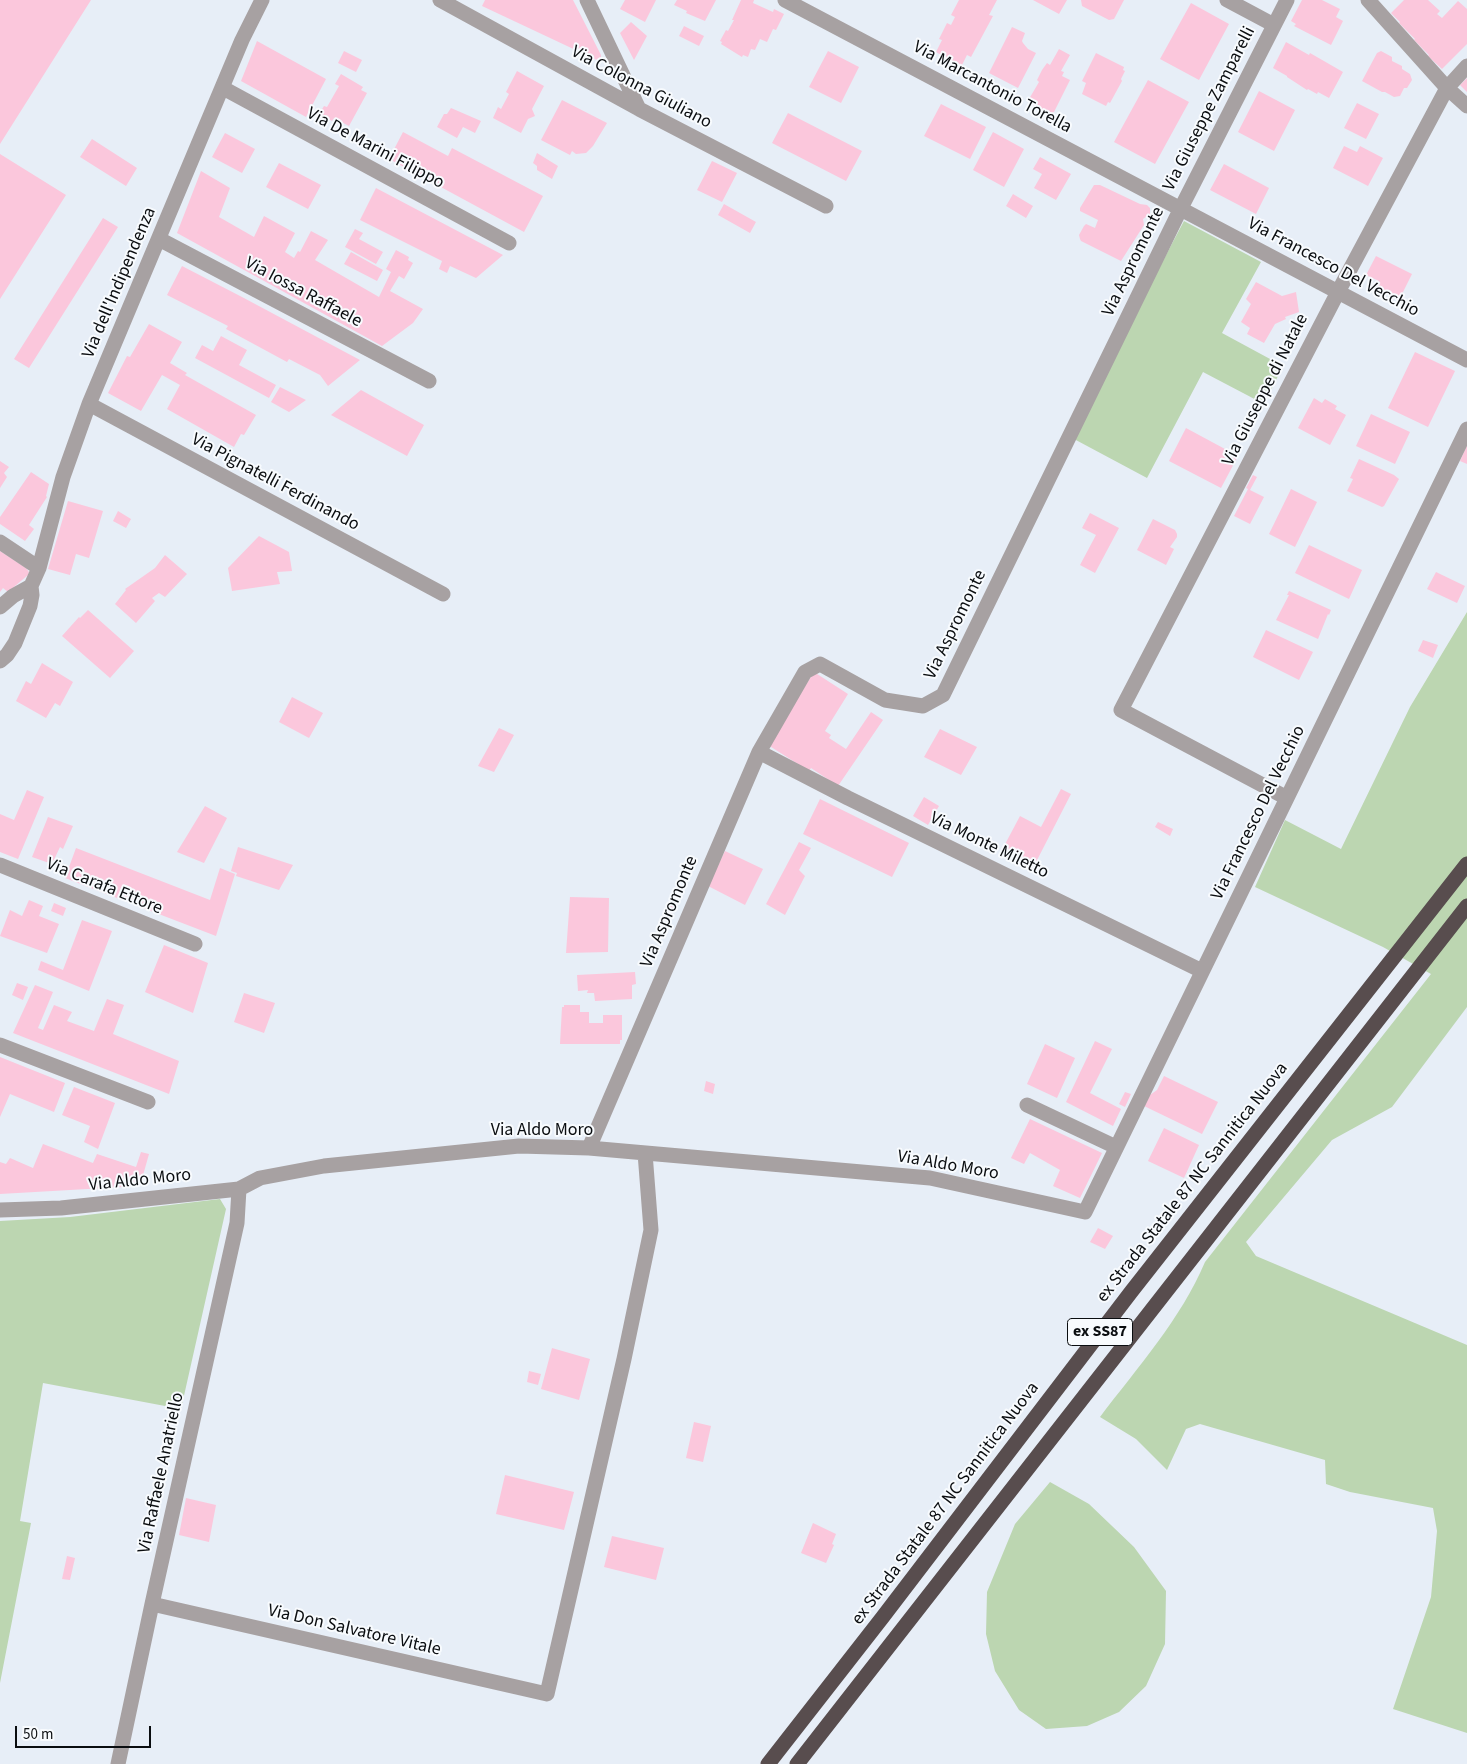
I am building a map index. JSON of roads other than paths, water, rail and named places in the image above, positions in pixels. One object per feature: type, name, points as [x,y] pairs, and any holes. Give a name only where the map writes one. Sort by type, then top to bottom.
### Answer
[{"type":"highway","name":"ex Strada Statale 87 NC Sannitica Nuova","points":[[770,1761],[1138,1284],[1467,864]]},
{"type":"highway","points":[[797,1764],[1467,906]]},
{"type":"street","name":"Via dell'Indipendenza","points":[[0,661],[7,655],[30,606],[31,586],[39,568],[63,477],[89,404],[262,0]]},
{"type":"street","name":"Via Colonna Giuliano","points":[[440,0],[639,109],[826,206]]},
{"type":"street","points":[[587,0],[639,109]]},
{"type":"street","name":"Via Marcantonio Torella","points":[[785,0],[1181,208]]},
{"type":"street","points":[[1226,0],[1274,25]]},
{"type":"street","name":"Via Giuseppe Zamparelli","points":[[1181,208],[1287,0]]},
{"type":"street","points":[[1368,0],[1447,88],[1467,106]]},
{"type":"street","name":"Via Giuseppe di Natale","points":[[1287,798],[1121,710],[1338,292],[1447,88],[1467,66]]},
{"type":"street","name":"Via De Marini Filippo","points":[[223,88],[509,243]]},
{"type":"street","name":"Via Francesco Del Vecchio","points":[[1181,208],[1467,360]]},
{"type":"street","name":"Via Aspromonte","points":[[589,1148],[760,752],[805,672],[820,664],[885,700],[923,706],[943,694],[1181,208]]},
{"type":"street","name":"Via Iossa Raffaele","points":[[159,239],[428,381]]},
{"type":"street","name":"Via Pignatelli Ferdinando","points":[[89,404],[442,594]]},
{"type":"street","name":"Via Francesco Del Vecchio","points":[[1085,1212],[1467,430]]},
{"type":"street","points":[[0,542],[39,568]]},
{"type":"street","points":[[0,607],[13,596],[31,586]]},
{"type":"street","name":"Via Monte Miletto","points":[[760,752],[848,798],[1202,972]]},
{"type":"street","name":"Via Carafa Ettore","points":[[0,865],[194,944]]},
{"type":"street","points":[[0,1045],[148,1102]]},
{"type":"street","points":[[1027,1105],[1116,1147]]},
{"type":"street","name":"Via Aldo Moro","points":[[0,1210],[61,1208],[239,1189],[260,1178],[324,1166],[519,1146],[589,1148],[930,1178],[1085,1212]]},
{"type":"street","name":"Via Don Salvatore Vitale","points":[[152,1604],[547,1694],[622,1368],[651,1230],[645,1153]]},
{"type":"street","name":"Via Raffaele Anatriello","points":[[118,1764],[237,1223],[239,1189]]}]
